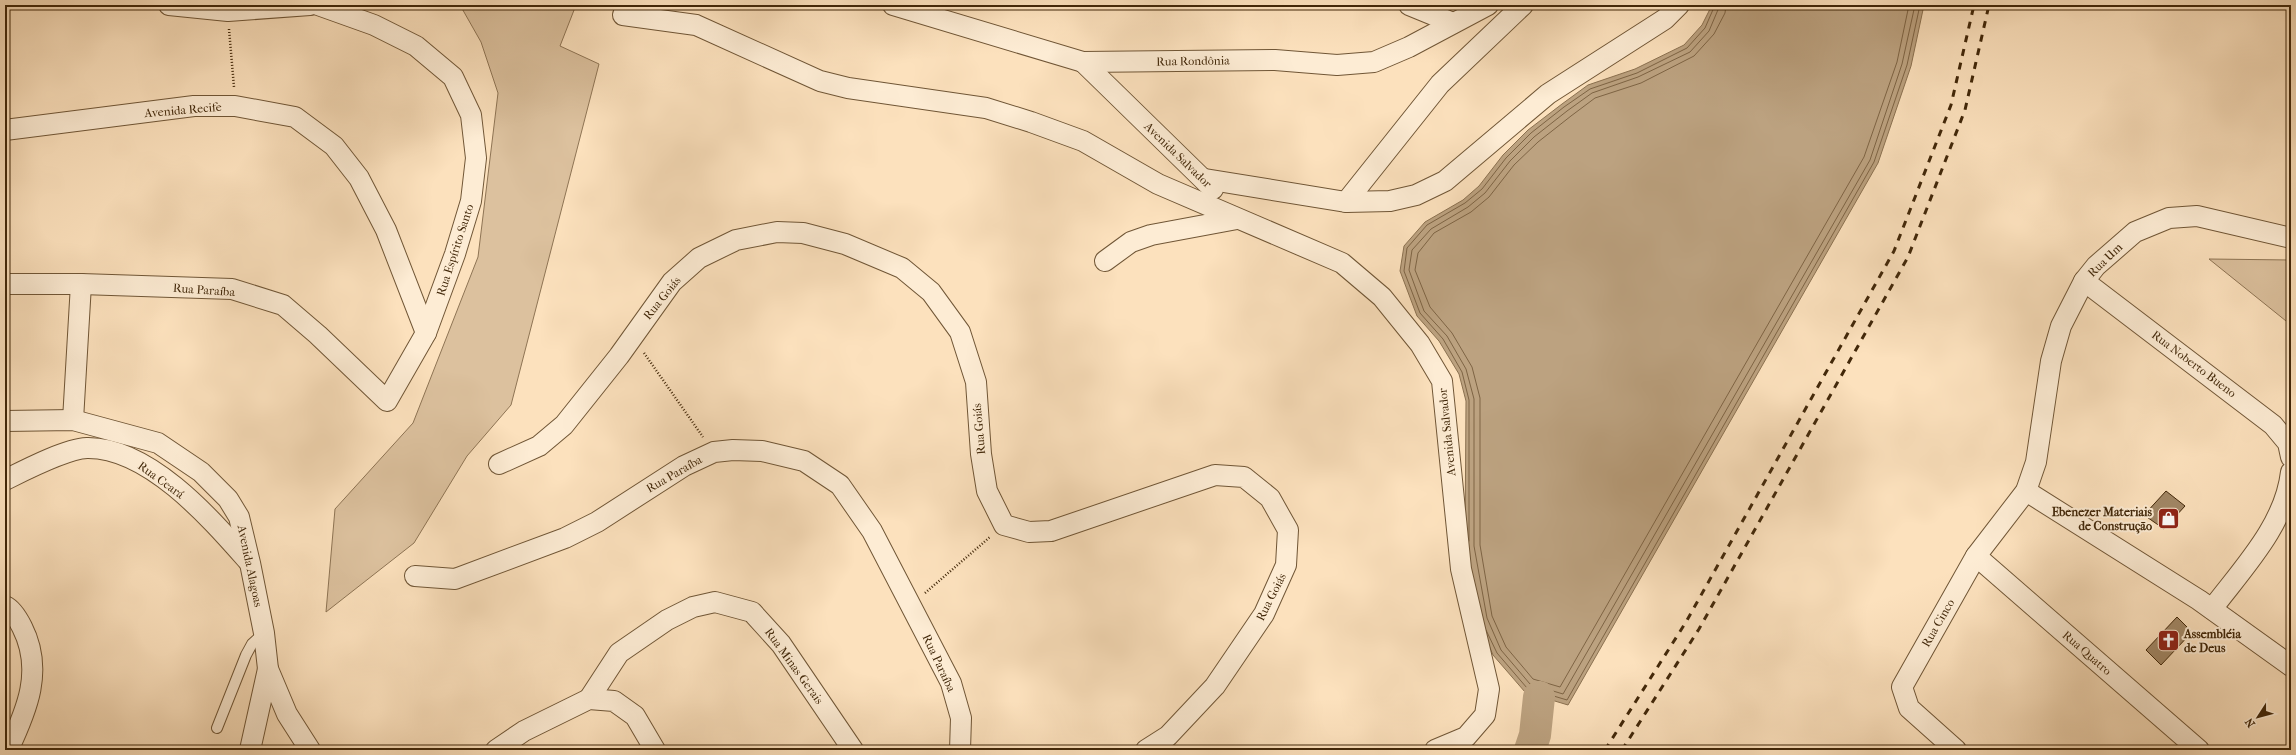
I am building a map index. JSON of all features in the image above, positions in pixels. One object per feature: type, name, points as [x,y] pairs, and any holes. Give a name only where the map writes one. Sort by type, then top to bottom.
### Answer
[{"type":"street","points":[[169,5],[228,11],[310,5]]},
{"type":"street","name":"Rua Espírito Santo","points":[[318,5],[374,25],[416,46],[453,77],[471,115],[476,158],[471,202],[455,254],[426,333],[387,401]]},
{"type":"street","name":"Rua Rondônia","points":[[893,5],[1083,62],[1275,60],[1337,65],[1374,62],[1409,47],[1488,5]]},
{"type":"street","points":[[1409,5],[1453,23]]},
{"type":"street","points":[[1346,202],[1440,84],[1523,5]]},
{"type":"street","points":[[1205,179],[1346,202],[1390,202],[1416,195],[1445,181],[1548,94],[1665,19],[1679,5]]},
{"type":"street","points":[[624,15],[696,25],[820,81],[848,88],[986,108],[1031,122],[1083,141],[1158,184],[1237,219]]},
{"type":"street","name":"Avenida Salvador","points":[[1083,62],[1165,144],[1205,179],[1237,219],[1342,263],[1382,297],[1420,344],[1442,381],[1461,569],[1489,690],[1485,715],[1466,737],[1436,750]]},
{"type":"street","name":"Avenida Recife","points":[[5,130],[194,106],[235,106],[295,117],[334,146],[359,178],[386,230],[426,333]]},
{"type":"street","name":"Rua Um","points":[[2026,491],[2036,462],[2051,361],[2061,326],[2084,281],[2096,266],[2135,232],[2169,218],[2198,216],[2291,238]]},
{"type":"street","points":[[1105,261],[1131,242],[1151,235],[1237,219]]},
{"type":"street","name":"Rua Goiás","points":[[499,464],[540,446],[564,425],[672,282],[699,258],[736,240],[777,232],[803,233],[845,244],[902,268],[931,292],[960,332],[976,382],[981,454],[987,491],[1004,526],[1029,532],[1051,531],[1215,475],[1244,477],[1270,498],[1288,530],[1286,565],[1264,614],[1215,686],[1168,736],[1146,750]]},
{"type":"street","name":"Rua Noberto Bueno","points":[[2084,281],[2273,425],[2288,443],[2291,457]]},
{"type":"street","name":"Rua Paraíba","points":[[5,284],[81,284],[232,289],[283,305],[318,334],[387,401]]},
{"type":"street","points":[[73,420],[81,284]]},
{"type":"street","name":"Avenida Alagoas","points":[[5,421],[73,420],[158,443],[201,472],[228,499],[240,517],[264,633],[268,669],[287,714],[310,750]]},
{"type":"street","name":"Rua Ceará","points":[[5,480],[50,459],[86,448],[113,452],[134,461],[166,481],[196,506],[250,563]]},
{"type":"street","name":"Rua Paraíba","points":[[415,576],[455,579],[565,538],[597,522],[684,466],[714,452],[733,450],[762,451],[804,461],[840,485],[872,531],[951,684],[961,718],[960,750]]},
{"type":"street","points":[[2212,609],[2272,529],[2289,491],[2291,472]]},
{"type":"street","points":[[2026,491],[2212,609],[2291,666]]},
{"type":"street","name":"Rua Cinco","points":[[1956,750],[1909,708],[1902,687],[1976,556],[2026,491]]},
{"type":"street","name":"Rua Quatro","points":[[1976,556],[2198,750]]},
{"type":"street","name":"Rua Minas Gerais","points":[[589,699],[619,653],[667,620],[693,607],[715,602],[752,612],[781,644],[853,750]]},
{"type":"street","points":[[5,606],[20,624],[27,636],[34,662],[32,684],[18,728],[8,750]]},
{"type":"street","points":[[250,750],[268,669]]},
{"type":"street","points":[[496,750],[524,731],[589,699],[614,701],[635,716],[656,750]]},
{"type":"lane","points":[[218,728],[246,655],[252,644],[264,633]]},
{"type":"path","points":[[228,11],[235,106]]},
{"type":"path","points":[[632,336],[714,452]]},
{"type":"path","points":[[910,605],[1004,526]]},
{"type":"shaded area","points":[[460,5],[576,5],[560,46],[599,64],[511,405],[467,456],[414,543],[326,612],[335,509],[413,423],[478,257],[498,93],[481,42]]},
{"type":"shaded area","points":[[2209,259],[2291,260],[2291,325]]},
{"type":"water","points":[[1712,5],[1924,5],[1911,66],[1878,163],[1568,705],[1525,692],[1493,655],[1478,620],[1465,546],[1466,401],[1459,374],[1439,341],[1417,316],[1400,271],[1404,246],[1425,222],[1463,200],[1479,186],[1503,155],[1528,130],[1588,85],[1635,69],[1684,45],[1702,25]]},
{"type":"building","points":[[2166,491],[2185,506],[2164,529],[2144,515]]},
{"type":"building","name":"Assembléia de Deus","points":[[2177,617],[2192,632],[2161,665],[2146,650]]},
{"type":"waterway","points":[[1530,750],[1535,735],[1539,697]]},
{"type":"railway","points":[[1605,750],[1686,622],[1894,251],[1951,105],[1974,5]]},
{"type":"railway","points":[[1622,750],[1699,629],[1908,257],[1965,110],[1989,5]]},
{"type":"place","name":"Ebenezer Materiais de Construção","points":[[2168,519]]},
{"type":"place","name":"Assembléia de Deus","points":[[2169,641]]}]
